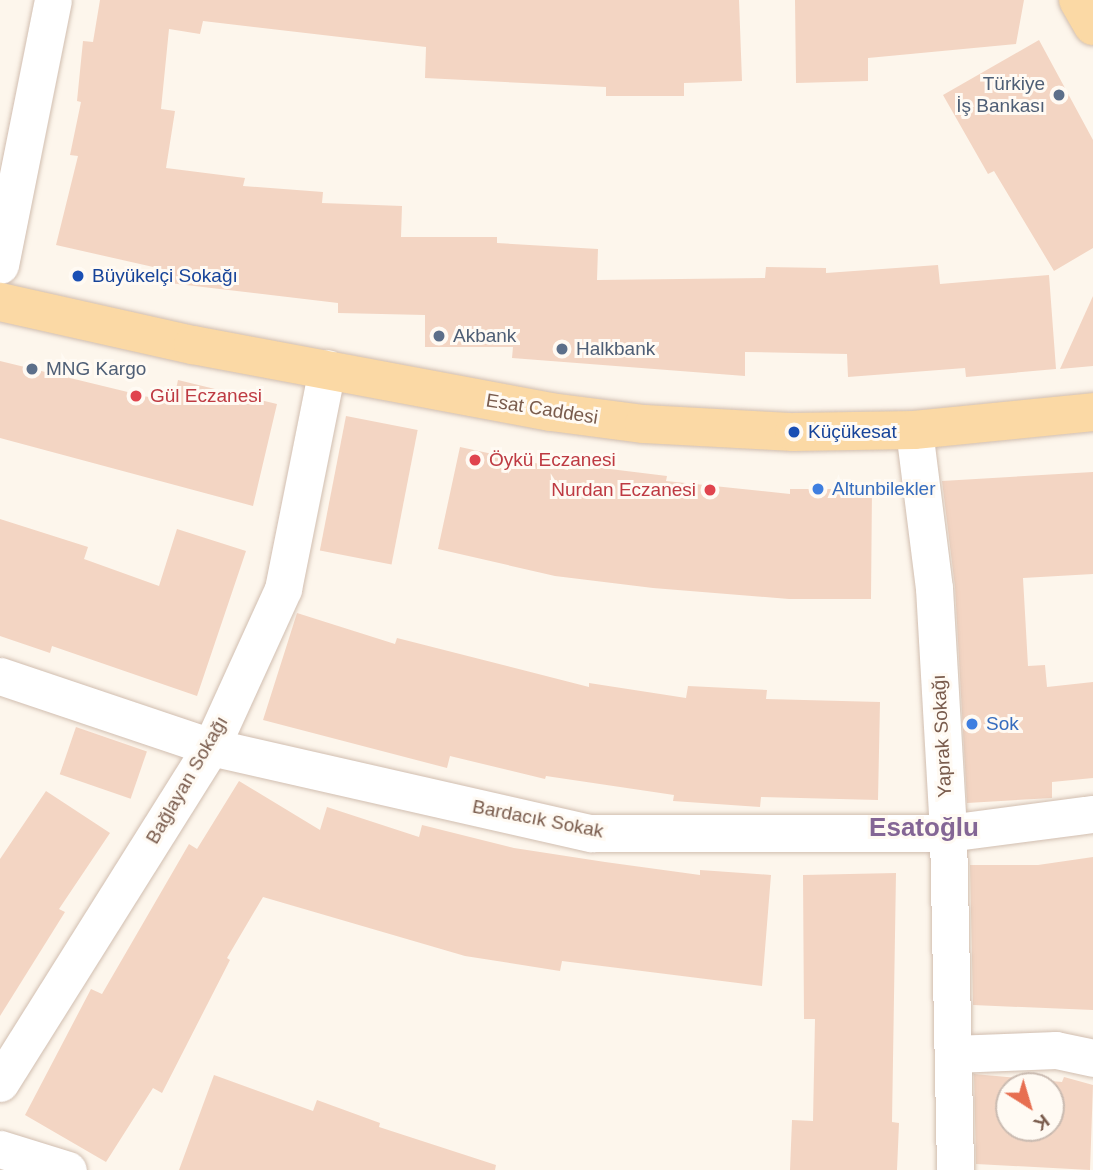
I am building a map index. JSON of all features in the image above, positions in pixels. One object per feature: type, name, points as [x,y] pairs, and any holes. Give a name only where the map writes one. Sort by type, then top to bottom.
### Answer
[{"type":"main road","points":[[1078,0],[1093,26]]},
{"type":"main road","name":"Esat Caddesi","points":[[0,302],[193,345],[551,412],[644,424],[794,432],[914,430],[1093,412]]},
{"type":"street","points":[[0,265],[53,0]]},
{"type":"street","name":"Bağlayan Sokağı","points":[[0,1083],[211,747],[283,589],[327,368]]},
{"type":"street","name":"Yaprak Sokağı","points":[[914,430],[934,588],[948,833],[955,1170]]},
{"type":"street","name":"Bardacık Sokak","points":[[0,676],[211,747],[591,833],[948,833],[1093,814]]},
{"type":"street","points":[[953,1054],[1056,1050],[1093,1058]]},
{"type":"street","points":[[0,1149],[68,1170]]},
{"type":"building","points":[[100,0],[739,0],[742,81],[684,83],[684,96],[606,96],[606,87],[425,78],[426,47],[203,21],[200,34],[169,29],[161,109],[175,111],[166,168],[245,178],[243,186],[323,192],[322,203],[402,206],[401,237],[497,237],[497,243],[598,249],[597,280],[765,278],[766,267],[826,268],[826,273],[938,265],[940,284],[1049,275],[1056,369],[966,377],[965,368],[848,377],[847,354],[745,352],[745,376],[512,358],[513,347],[425,347],[425,315],[338,313],[338,303],[169,283],[171,271],[56,245],[78,156],[70,155],[81,102],[77,101],[83,41],[93,42]]},
{"type":"building","points":[[795,0],[1024,0],[1016,44],[868,58],[868,81],[796,83]]},
{"type":"building","points":[[1039,40],[1093,140],[1093,248],[1054,271],[994,171],[988,174],[943,95]]},
{"type":"building","points":[[1093,296],[1093,366],[1060,369]]},
{"type":"building","points":[[0,361],[173,403],[178,380],[277,404],[253,506],[0,438]]},
{"type":"building","points":[[346,416],[418,430],[392,564],[320,550]]},
{"type":"building","points":[[460,447],[568,470],[569,464],[667,476],[666,481],[790,494],[790,489],[872,489],[871,599],[789,599],[653,588],[555,576],[438,549]]},
{"type":"building","points":[[1093,472],[1093,574],[1023,578],[1028,666],[1045,665],[1047,687],[1093,682],[1093,778],[1052,782],[1052,798],[967,803],[955,587],[942,481]]},
{"type":"building","points":[[0,519],[88,547],[84,559],[159,586],[177,529],[246,551],[197,696],[52,646],[50,653],[0,636]]},
{"type":"building","points":[[297,613],[395,644],[397,638],[589,687],[589,683],[686,698],[688,686],[767,690],[766,699],[880,702],[878,800],[761,797],[760,807],[673,801],[674,795],[546,776],[545,779],[450,756],[447,768],[263,720]]},
{"type":"building","points":[[76,727],[147,751],[131,799],[60,774]]},
{"type":"building","points":[[239,781],[320,830],[327,807],[419,837],[422,825],[514,848],[605,862],[700,875],[700,870],[771,875],[762,986],[562,961],[560,971],[465,956],[263,897],[227,958],[230,960],[162,1093],[153,1088],[106,1162],[25,1115],[91,989],[102,994],[189,844],[197,849]]},
{"type":"building","points":[[46,791],[110,833],[59,909],[65,912],[0,1016],[0,859]]},
{"type":"building","points":[[1093,857],[1093,1010],[973,1005],[970,865],[1038,865]]},
{"type":"building","points":[[896,873],[892,1122],[899,1123],[897,1170],[790,1170],[792,1120],[813,1121],[815,1019],[804,1019],[803,875]]},
{"type":"building","points":[[974,1074],[995,1076],[995,1142],[1065,1142],[1065,1077],[1093,1085],[1090,1170],[976,1164]]},
{"type":"building","points":[[214,1075],[313,1111],[317,1100],[380,1123],[379,1127],[496,1165],[495,1170],[179,1170]]},
{"type":"place","name":"Türkiye İş Bankası","points":[[1059,95]]},
{"type":"place","name":"Büyükelçi Sokağı","points":[[78,276]]},
{"type":"place","name":"Akbank","points":[[439,336]]},
{"type":"place","name":"Halkbank","points":[[562,349]]},
{"type":"place","name":"MNG Kargo","points":[[32,369]]},
{"type":"place","name":"Gül Eczanesi","points":[[136,396]]},
{"type":"place","name":"Küçükesat","points":[[794,432]]},
{"type":"place","name":"Öykü Eczanesi","points":[[475,460]]},
{"type":"place","name":"Altunbilekler","points":[[818,489]]},
{"type":"place","name":"Nurdan Eczanesi","points":[[710,490]]},
{"type":"place","name":"Sok","points":[[972,724]]},
{"type":"district","name":"Esatoğlu","points":[[924,828]]}]
